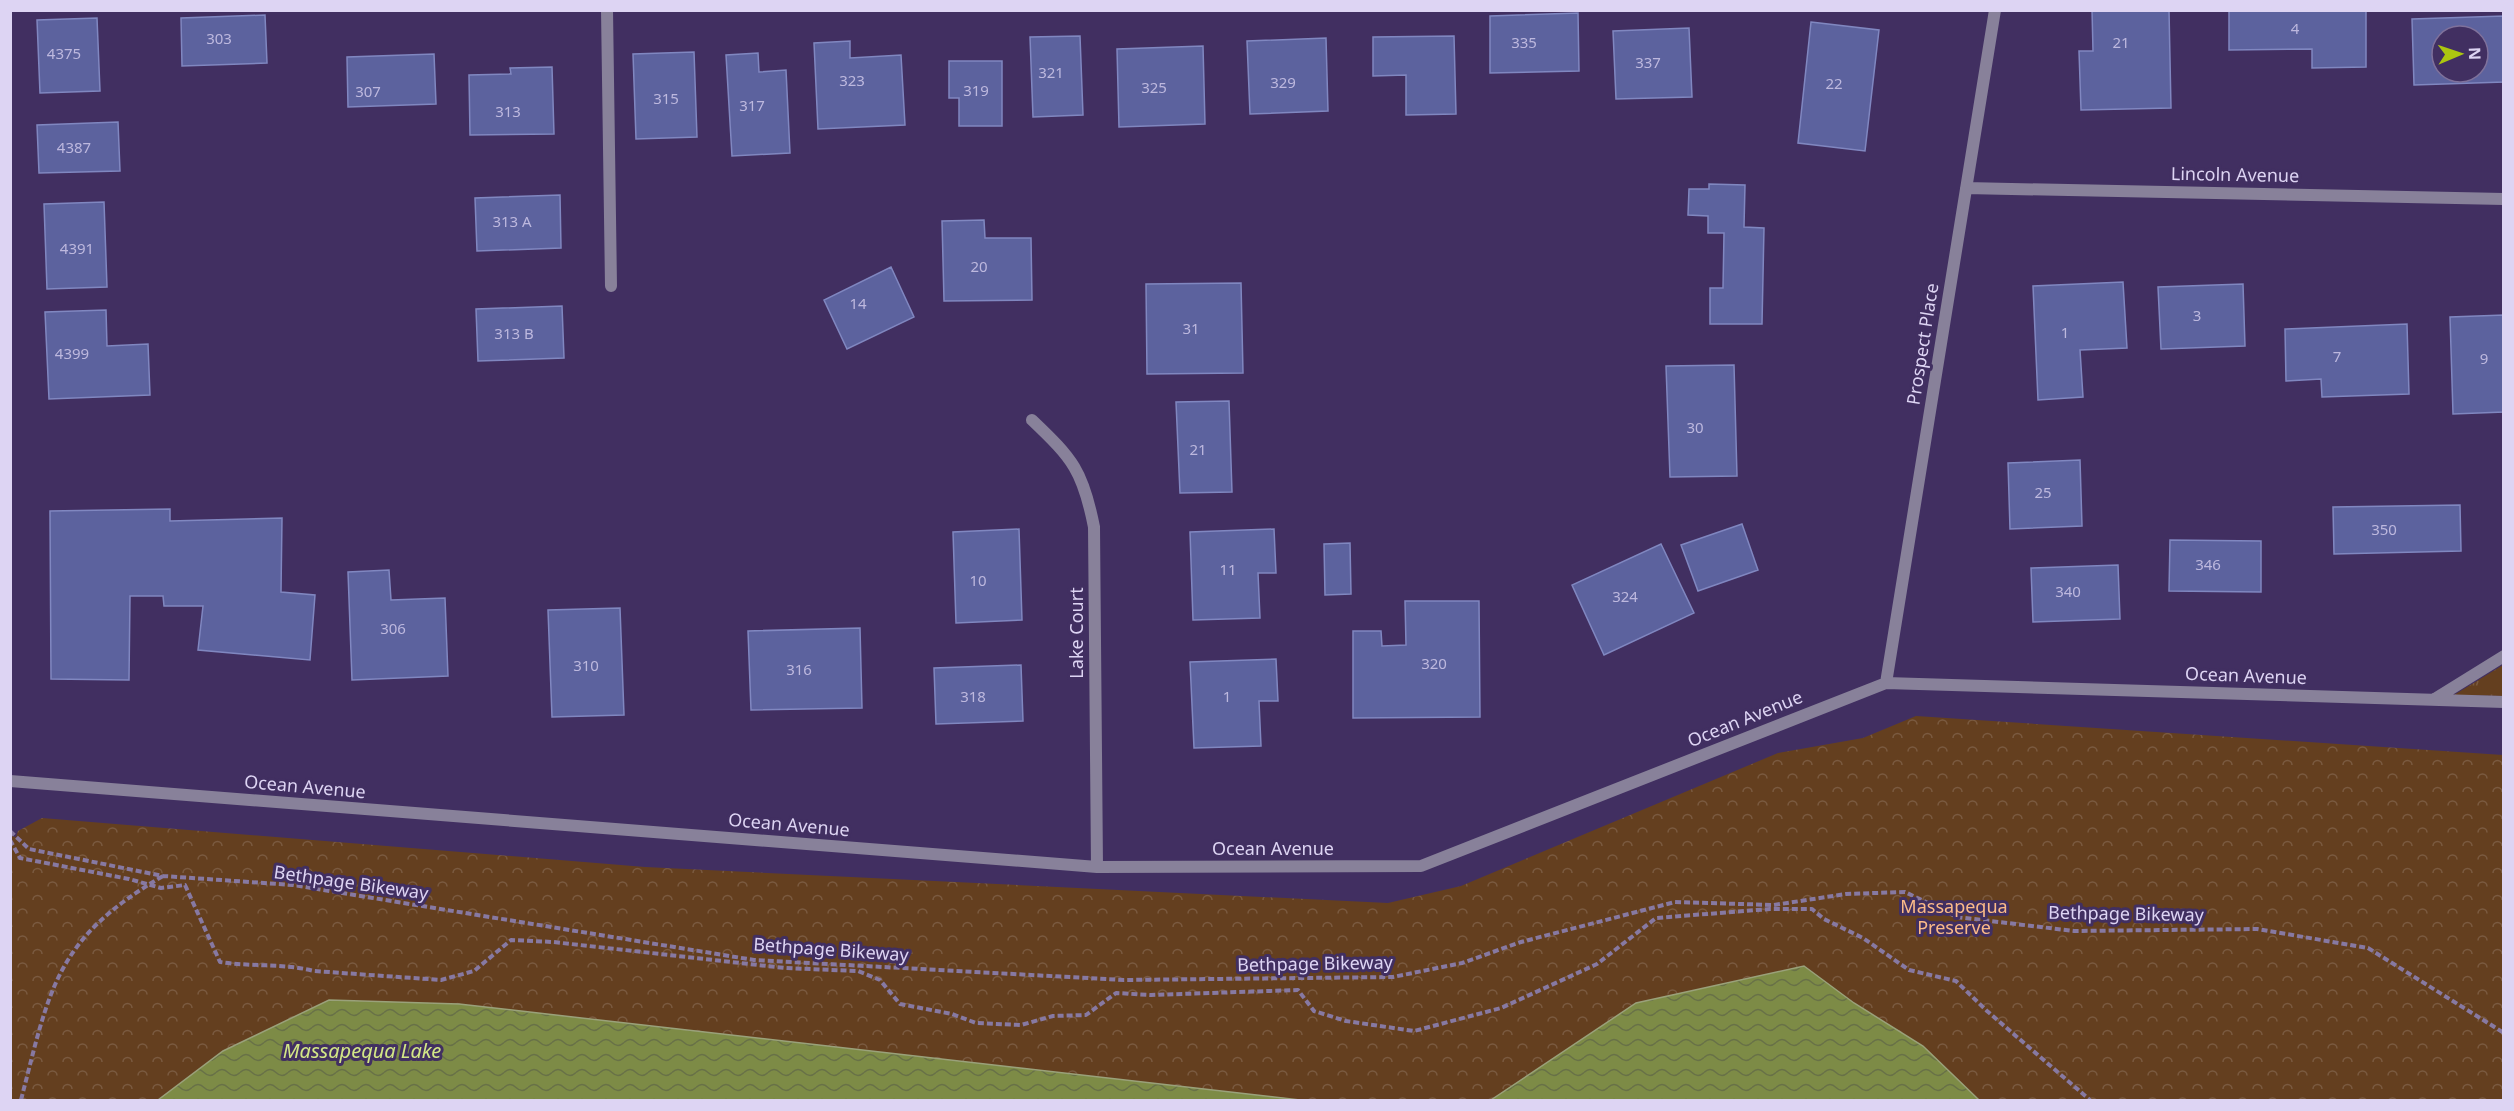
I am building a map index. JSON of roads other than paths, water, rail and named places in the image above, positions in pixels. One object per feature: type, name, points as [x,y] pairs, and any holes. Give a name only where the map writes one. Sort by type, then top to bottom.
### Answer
[{"type":"street","points":[[606,10],[611,286]]},
{"type":"street","name":"Prospect Place","points":[[1886,683],[1995,10]]},
{"type":"street","name":"Lincoln Avenue","points":[[1966,188],[2504,199]]},
{"type":"street","name":"Lake Court","points":[[1032,420],[1066,453],[1071,461],[1086,487],[1094,527],[1097,867]]},
{"type":"street","points":[[2433,700],[2504,657]]},
{"type":"street","name":"Ocean Avenue","points":[[10,781],[1097,867],[1421,867],[1886,683],[2504,702]]},
{"type":"water","points":[[1804,966],[1854,1003],[1923,1046],[1979,1100],[1491,1100],[1636,1003]]},
{"type":"water","name":"Massapequa Lake","points":[[329,1000],[459,1004],[1300,1100],[158,1100],[223,1051]]},
{"type":"park label","name":"Massapequa Preserve","points":[[1954,917]]}]
